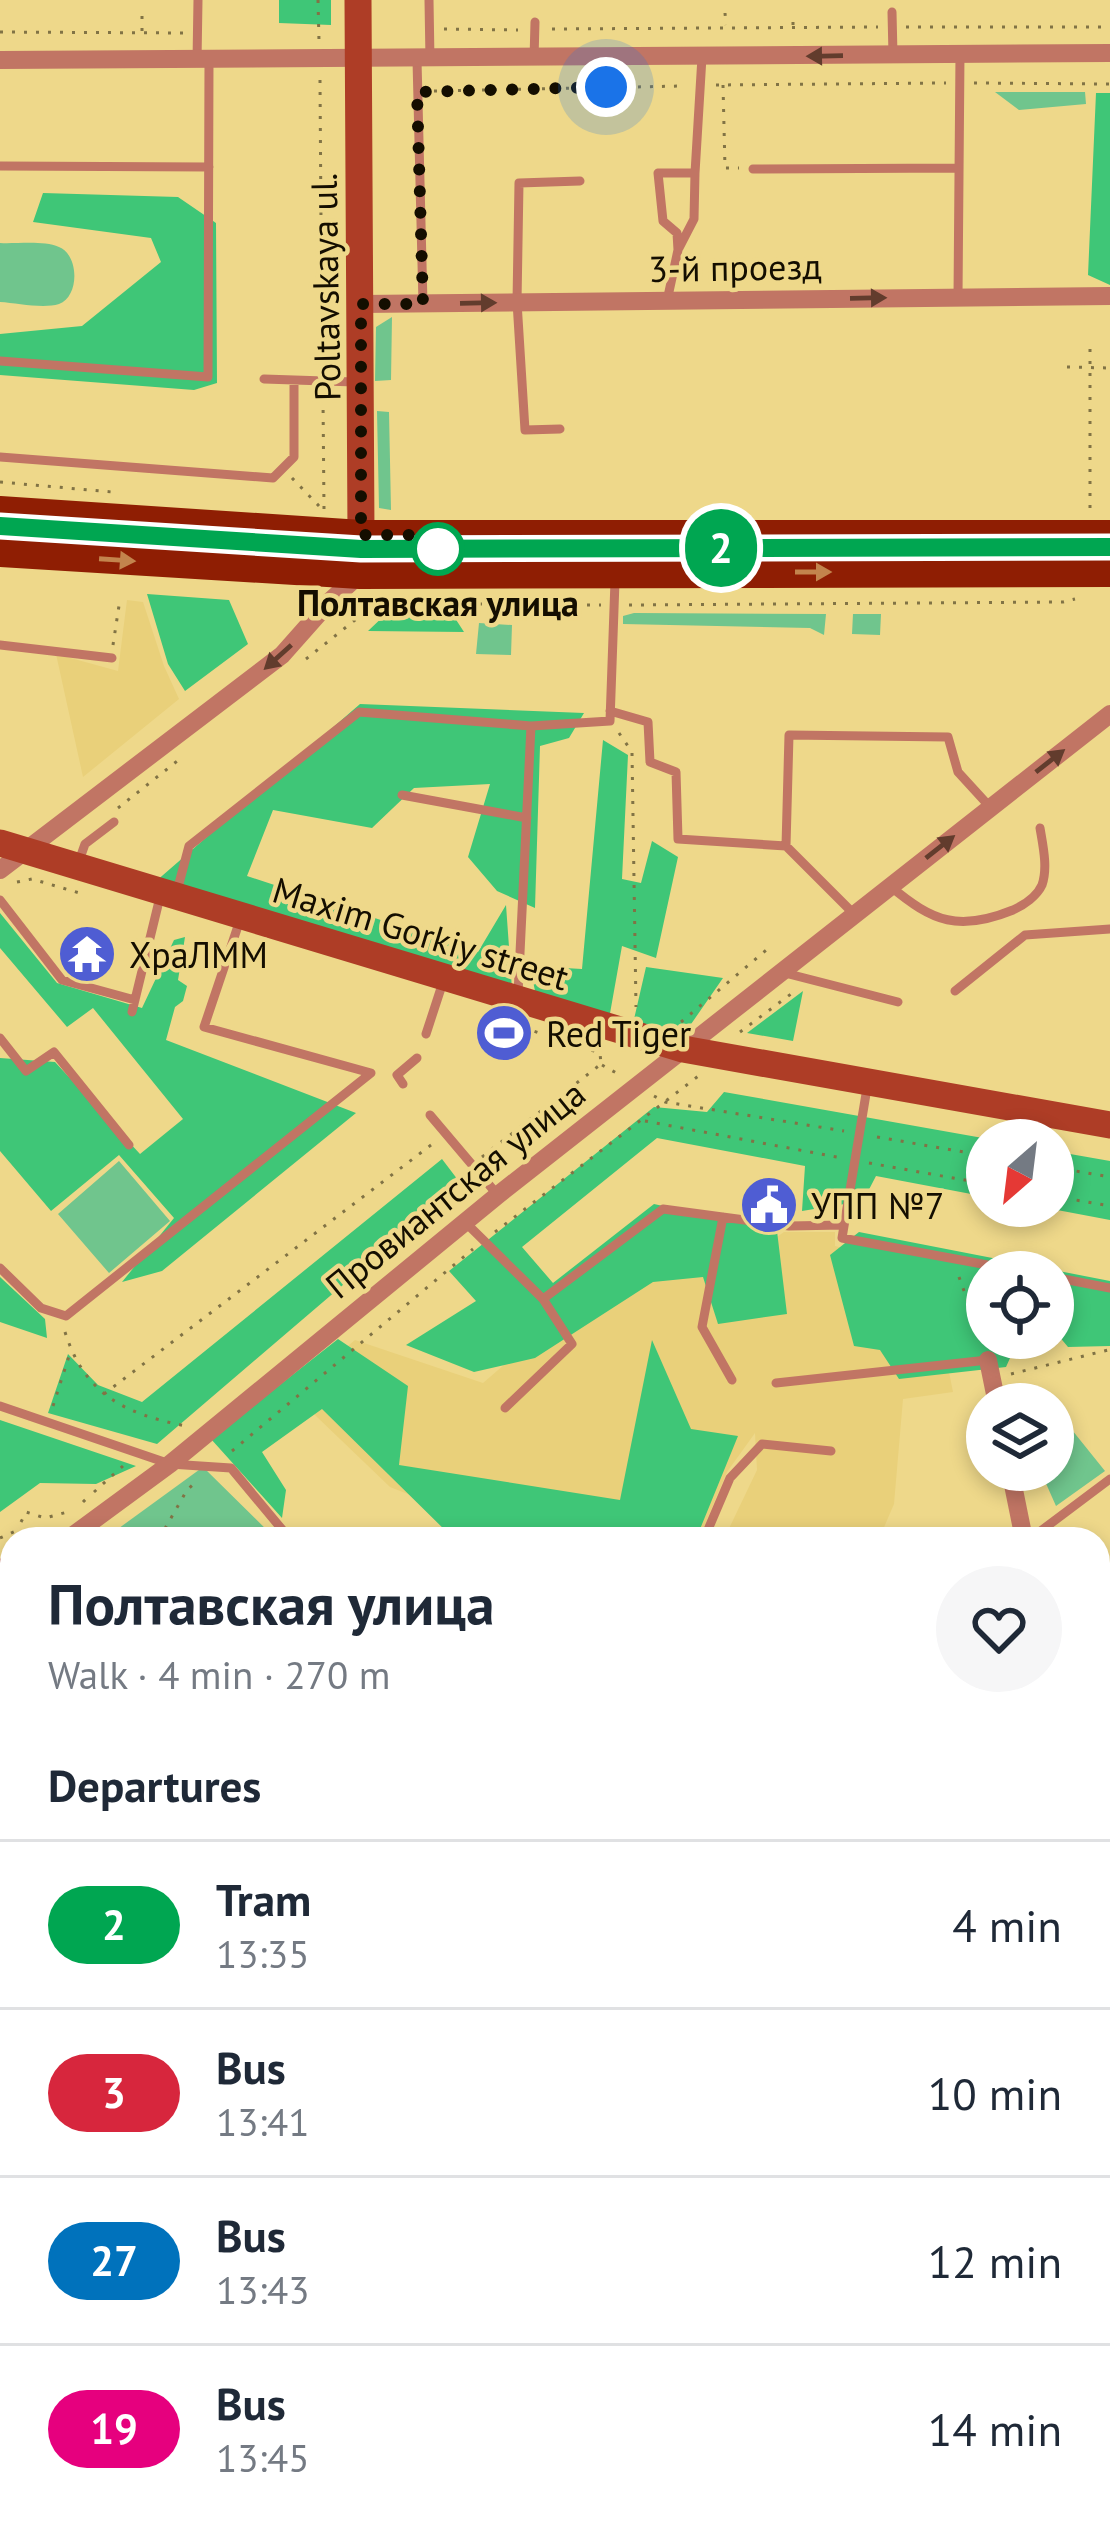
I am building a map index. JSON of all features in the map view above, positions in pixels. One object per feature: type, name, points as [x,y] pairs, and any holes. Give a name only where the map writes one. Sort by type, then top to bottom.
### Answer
[{"type":"main road","points":[[0,511],[361,535],[1100,525]]},
{"type":"main road","points":[[0,552],[360,574],[1110,572]]},
{"type":"street","name":"Poltavskaya ul.","points":[[358,0],[360,574]]},
{"type":"street","points":[[0,60],[1110,53]]},
{"type":"street","name":"3-й проезд","points":[[361,304],[1110,296]]},
{"type":"street","points":[[0,870],[282,655],[360,574]]},
{"type":"street","name":"Провиантская улица","points":[[84,1527],[170,1464],[498,1195],[681,1036],[781,972],[1110,714]]},
{"type":"street","name":"Maxim Gorkiy street","points":[[0,843],[517,999],[868,1083],[1110,1125]]},
{"type":"street","points":[[990,1369],[993,1383]]},
{"type":"street","points":[[1015,1491],[1024,1527]]},
{"type":"lane","points":[[198,0],[209,167],[208,377]]},
{"type":"lane","points":[[423,304],[417,92],[430,29],[429,0]]},
{"type":"lane","points":[[892,12],[893,55]]},
{"type":"lane","points":[[534,59],[535,26]]},
{"type":"lane","points":[[958,297],[960,54]]},
{"type":"lane","points":[[667,301],[678,250],[694,218],[702,57]]},
{"type":"lane","points":[[0,166],[209,167]]},
{"type":"lane","points":[[753,169],[959,168]]},
{"type":"lane","points":[[678,250],[677,233],[663,220],[658,173],[695,173]]},
{"type":"lane","points":[[560,429],[525,430],[517,302],[519,183],[580,181]]},
{"type":"lane","points":[[0,361],[224,378]]},
{"type":"lane","points":[[264,379],[362,382]]},
{"type":"lane","points":[[0,457],[273,478],[294,457],[294,380]]},
{"type":"lane","points":[[610,716],[615,573]]},
{"type":"lane","points":[[0,645],[112,658]]},
{"type":"lane","points":[[0,900],[62,980],[134,1006],[168,894],[189,846],[358,712],[531,725],[610,716],[648,722],[650,763],[676,772],[678,839],[786,846],[854,914]]},
{"type":"lane","points":[[517,999],[531,725]]},
{"type":"lane","points":[[786,846],[788,735],[948,737],[958,772],[990,808]]},
{"type":"lane","points":[[402,795],[526,818]]},
{"type":"lane","points":[[77,866],[85,844],[114,822]]},
{"type":"lane","points":[[890,886],[921,912],[951,923],[989,920],[1023,905],[1041,889],[1045,861],[1040,828]]},
{"type":"lane","points":[[241,916],[204,1027],[400,1079],[417,1058]]},
{"type":"lane","points":[[955,991],[1025,934],[1110,929]]},
{"type":"lane","points":[[781,972],[898,1002]]},
{"type":"lane","points":[[426,1034],[444,977]]},
{"type":"lane","points":[[0,1039],[26,1071],[54,1052],[129,1145]]},
{"type":"lane","points":[[0,1268],[41,1308],[66,1316],[371,1073]]},
{"type":"lane","points":[[868,1083],[842,1238],[966,1261]]},
{"type":"lane","points":[[430,1115],[498,1195]]},
{"type":"lane","points":[[543,1299],[663,1209],[789,1226],[843,1226]]},
{"type":"lane","points":[[723,1217],[702,1327],[732,1380]]},
{"type":"lane","points":[[465,1222],[543,1299],[572,1344],[506,1408]]},
{"type":"lane","points":[[1074,1281],[1110,1288]]},
{"type":"lane","points":[[776,1383],[990,1369]]},
{"type":"lane","points":[[0,1406],[170,1464],[231,1468],[280,1527]]},
{"type":"lane","points":[[709,1527],[730,1478],[761,1444],[831,1451]]},
{"type":"lane","points":[[1044,1527],[1110,1479]]},
{"type":"path","points":[[318,0],[323,510]]},
{"type":"path","points":[[725,13],[726,27]]},
{"type":"path","points":[[793,13],[793,26]]},
{"type":"path","points":[[142,16],[142,31]]},
{"type":"path","points":[[430,29],[1110,27]]},
{"type":"path","points":[[0,32],[198,33]]},
{"type":"path","points":[[417,92],[700,85],[1110,84]]},
{"type":"path","points":[[724,85],[725,168]]},
{"type":"path","points":[[1090,349],[1100,525]]},
{"type":"path","points":[[1067,367],[1110,368]]},
{"type":"path","points":[[283,468],[323,510]]},
{"type":"path","points":[[0,482],[116,492]]},
{"type":"path","points":[[300,508],[323,510]]},
{"type":"path","points":[[375,604],[1063,602],[1078,598]]},
{"type":"path","points":[[112,658],[120,599]]},
{"type":"path","points":[[610,716],[632,752],[637,1009]]},
{"type":"path","points":[[131,798],[139,791]]},
{"type":"path","points":[[681,1036],[771,946]]},
{"type":"path","points":[[725,1043],[810,980]]},
{"type":"path","points":[[58,1313],[71,1351],[95,1389],[143,1417],[211,1431],[229,1453],[482,1241],[695,1082]]},
{"type":"path","points":[[665,1102],[966,1152]]},
{"type":"path","points":[[643,1120],[966,1180]]},
{"type":"path","points":[[1074,1171],[1110,1177]]},
{"type":"path","points":[[1074,1200],[1110,1207]]},
{"type":"path","points":[[953,1259],[990,1369],[1108,1350],[1110,1344]]},
{"type":"path","points":[[52,1409],[71,1351]]},
{"type":"path","points":[[22,1522],[26,1512],[45,1517],[66,1514],[138,1453]]},
{"type":"path","points":[[166,1527],[187,1490],[211,1468]]},
{"type":"path","points":[[92,1494],[93,1506]]},
{"type":"shaded area","points":[[127,600],[143,602],[179,699],[83,777],[56,654],[118,671]]},
{"type":"shaded area","points":[[784,1232],[835,1232],[835,1246],[881,1257],[939,1322],[953,1392],[903,1399],[894,1504],[884,1527],[730,1527],[757,1470],[755,1433],[727,1472],[704,1527],[680,1519],[617,1527],[492,1527],[390,1487],[292,1393],[355,1340],[483,1383],[568,1310],[650,1277],[730,1269]]},
{"type":"green space","points":[[279,0],[331,0],[331,25],[279,23]]},
{"type":"green space","points":[[995,92],[1085,92],[1086,104],[1019,110]]},
{"type":"green space","points":[[1096,93],[1110,93],[1110,285],[1088,275]]},
{"type":"green space","points":[[43,193],[178,197],[216,223],[217,383],[194,390],[0,375],[0,334],[82,326],[161,262],[151,238],[33,222]]},
{"type":"green space","points":[[0,243],[45,244],[66,251],[74,285],[66,300],[45,306],[0,302]]},
{"type":"green space","points":[[392,317],[391,380],[375,381],[376,327]]},
{"type":"green space","points":[[377,411],[389,412],[391,510],[379,508]]},
{"type":"green space","points":[[147,594],[229,600],[248,644],[185,691],[168,664]]},
{"type":"green space","points":[[388,612],[453,615],[464,632],[368,631]]},
{"type":"green space","points":[[826,614],[824,635],[810,628],[623,624],[623,616]]},
{"type":"green space","points":[[853,614],[881,614],[880,635],[852,634]]},
{"type":"green space","points":[[479,623],[512,625],[511,655],[476,654]]},
{"type":"green space","points":[[360,704],[584,713],[569,738],[540,746],[535,908],[497,891],[468,857],[490,784],[414,788],[372,828],[273,810],[247,876],[478,952],[506,905],[512,989],[155,882]]},
{"type":"green space","points":[[603,740],[628,755],[622,879],[641,883],[652,841],[678,857],[656,958],[622,946],[609,1019],[536,996],[530,966],[582,969]]},
{"type":"green space","points":[[0,913],[57,983],[142,1008],[174,940],[185,937],[178,980],[187,986],[166,1040],[356,1113],[162,1271],[122,1282],[174,1218],[119,1155],[51,1211],[0,1151],[0,1058],[55,1062],[140,1154],[183,1119],[93,1008],[67,1027],[0,948]]},
{"type":"green space","points":[[646,967],[723,978],[680,1040],[632,1028]]},
{"type":"green space","points":[[803,991],[793,1041],[747,1033]]},
{"type":"green space","points":[[724,1092],[966,1135],[966,1193],[876,1176],[863,1201],[802,1211],[805,1166],[657,1138],[522,1247],[553,1283],[654,1204],[777,1231],[787,1314],[718,1324],[703,1277],[653,1282],[535,1358],[474,1372],[406,1345],[476,1301],[449,1271],[654,1107],[707,1112]]},
{"type":"green space","points":[[1074,1155],[1110,1161],[1110,1220],[1074,1213]]},
{"type":"green space","points":[[442,1159],[461,1184],[157,1444],[48,1413],[68,1354],[98,1385],[142,1402]]},
{"type":"green space","points":[[119,1161],[170,1221],[109,1273],[58,1214]]},
{"type":"green space","points":[[859,1232],[966,1253],[966,1359],[1010,1359],[1006,1367],[899,1379],[880,1350],[854,1346],[830,1255]]},
{"type":"green space","points":[[1074,1274],[1110,1281],[1110,1346],[1074,1347]]},
{"type":"green space","points":[[0,1277],[45,1319],[47,1338],[0,1322]]},
{"type":"green space","points":[[338,1339],[408,1386],[399,1465],[620,1500],[652,1340],[691,1429],[738,1436],[701,1527],[442,1527],[322,1409],[262,1452],[286,1490],[282,1518],[211,1439]]},
{"type":"green space","points":[[0,1420],[136,1466],[96,1484],[40,1483],[0,1512]]},
{"type":"green space","points":[[1074,1432],[1105,1471],[1056,1506],[1049,1491],[1074,1491]]},
{"type":"green space","points":[[203,1467],[264,1527],[120,1527]]},
{"type":"tram line","name":"2","points":[[0,526],[361,549],[1110,547]]},
{"type":"tram line","points":[[0,537],[360,559],[1110,558]]},
{"type":"place","name":"Полтавская улица","points":[[438,549]]},
{"type":"place","name":"ХраЛММ","points":[[87,954]]},
{"type":"place","name":"Red Tiger","points":[[504,1033]]},
{"type":"place","name":"УПП №7","points":[[769,1205]]},
{"type":"route","points":[[438,549],[453,535],[361,535],[361,304],[423,304],[417,92],[606,87]]}]
